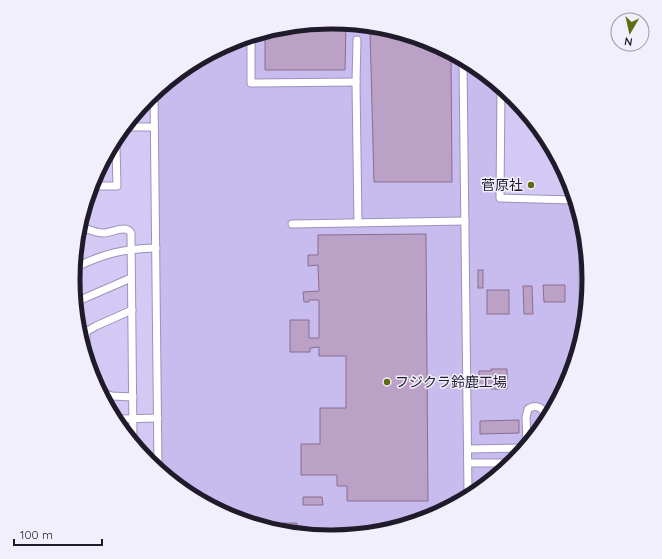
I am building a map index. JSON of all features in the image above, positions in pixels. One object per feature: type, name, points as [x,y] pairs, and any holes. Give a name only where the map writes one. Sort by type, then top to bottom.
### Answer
[{"type":"street","points":[[357,40],[356,82],[358,223]]},
{"type":"street","points":[[251,42],[251,83],[356,82]]},
{"type":"street","points":[[463,67],[468,489]]},
{"type":"street","points":[[501,96],[500,198],[568,200]]},
{"type":"street","points":[[154,102],[158,461]]},
{"type":"street","points":[[132,127],[154,126]]},
{"type":"street","points":[[99,186],[117,186],[116,151]]},
{"type":"street","points":[[292,224],[465,221]]},
{"type":"street","points":[[86,228],[103,233],[125,228],[131,233],[133,433]]},
{"type":"street","points":[[81,265],[94,258],[117,251],[156,248]]},
{"type":"street","points":[[81,299],[131,278]]},
{"type":"street","points":[[86,332],[132,310]]},
{"type":"street","points":[[109,395],[133,397]]},
{"type":"street","points":[[527,436],[526,417],[528,409],[536,406],[542,409],[544,412]]},
{"type":"street","points":[[123,419],[158,418]]},
{"type":"street","points":[[468,449],[516,448]]},
{"type":"street","points":[[468,463],[501,463]]},
{"type":"shaded area","name":"フジクラ鈴鹿工場","points":[[331,29],[364,31],[412,42],[442,55],[470,71],[496,91],[499,94],[498,200],[569,203],[577,231],[580,255],[580,304],[577,328],[568,360],[556,390],[548,405],[530,432],[519,445],[496,468],[470,488],[427,511],[412,517],[380,525],[364,528],[331,530],[298,528],[250,517],[220,504],[192,488],[160,462],[156,100],[192,71],[235,48],[250,42],[282,34],[298,31]]},
{"type":"building","points":[[331,29],[346,30],[345,70],[265,70],[265,38],[298,31]]},
{"type":"building","points":[[370,32],[412,42],[451,60],[452,182],[374,182]]},
{"type":"building","name":"フジクラ鈴鹿工場","points":[[426,234],[428,501],[347,501],[347,486],[337,486],[337,475],[301,475],[301,444],[320,444],[320,408],[346,408],[346,356],[319,356],[319,347],[310,348],[310,352],[290,352],[290,320],[309,320],[309,338],[319,338],[319,300],[309,300],[309,302],[304,302],[303,292],[319,291],[318,265],[308,266],[308,255],[318,255],[318,235]]},
{"type":"building","points":[[478,270],[483,270],[483,288],[478,288]]},
{"type":"building","points":[[543,285],[565,285],[565,302],[544,302]]},
{"type":"building","points":[[523,286],[532,286],[533,314],[524,314]]},
{"type":"building","points":[[487,290],[509,290],[509,314],[487,314]]},
{"type":"building","points":[[491,369],[507,369],[507,389],[479,387],[479,371],[491,371]]},
{"type":"building","points":[[519,420],[519,433],[480,434],[480,421]]},
{"type":"building","points":[[303,497],[322,497],[323,505],[303,505]]},
{"type":"building","points":[[283,523],[297,523],[297,528],[283,525]]},
{"type":"place","name":"菅原社","points":[[531,185]]},
{"type":"place","name":"フジクラ鈴鹿工場","points":[[387,382]]}]
